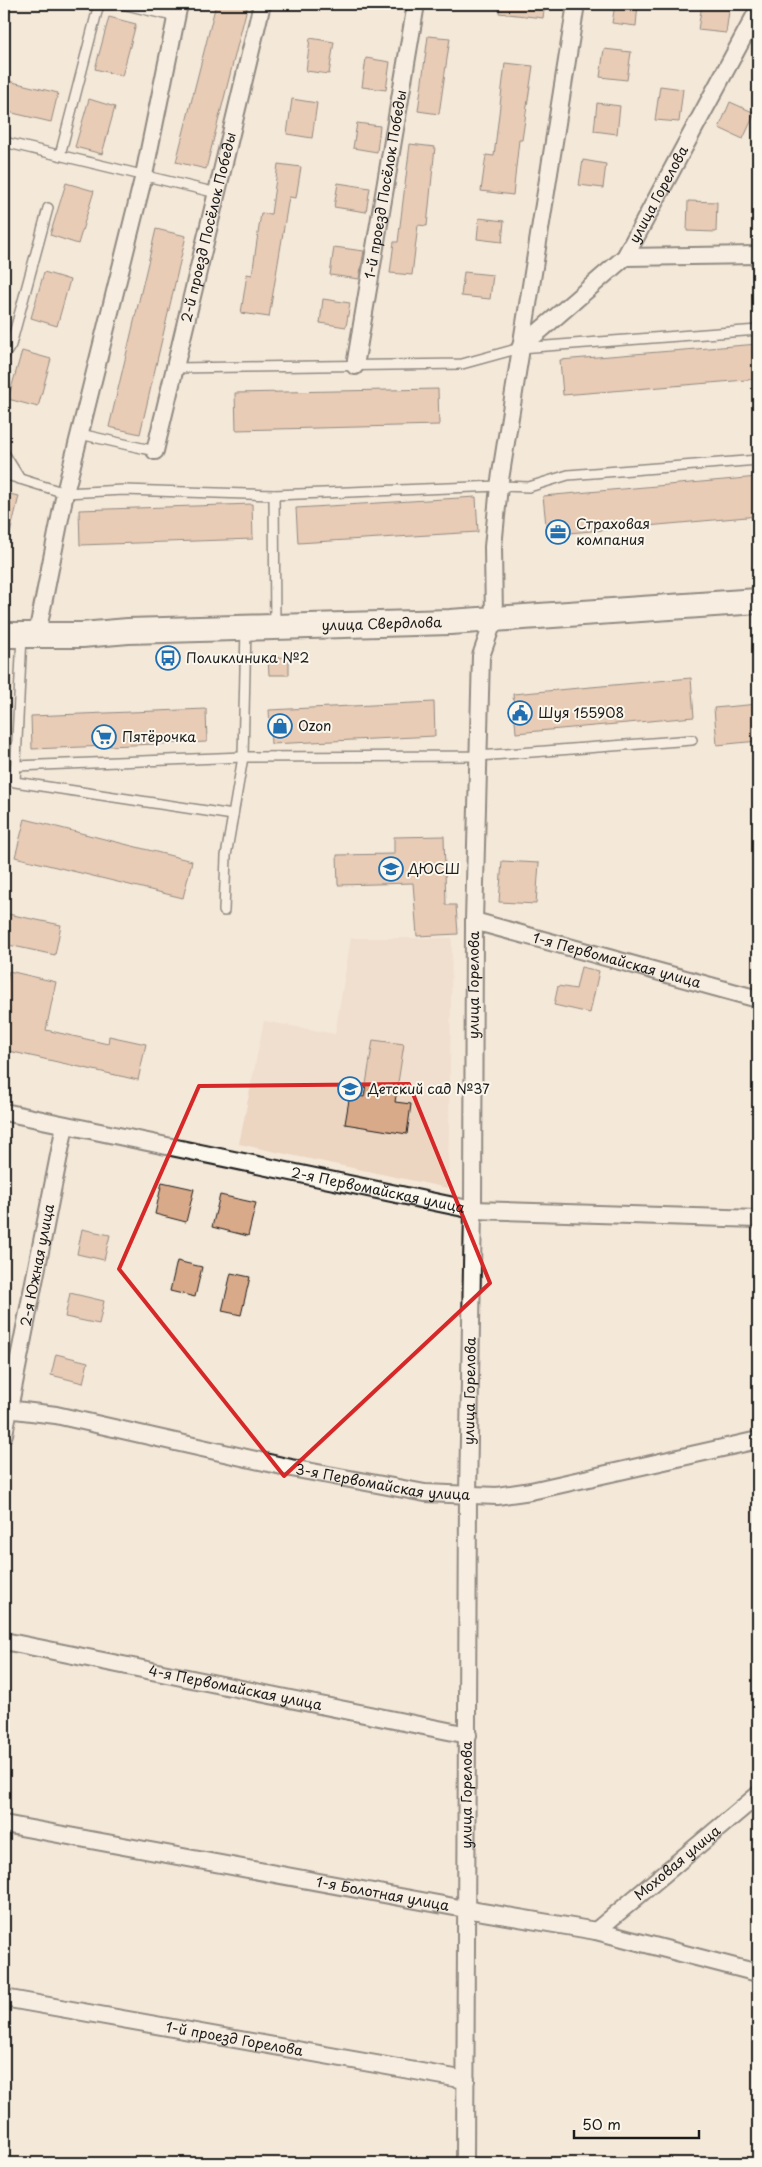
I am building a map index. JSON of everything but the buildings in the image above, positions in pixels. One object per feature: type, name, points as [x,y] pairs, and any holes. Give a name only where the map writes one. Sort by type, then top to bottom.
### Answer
[{"type":"main road","name":"улица Свердлова","points":[[21,635],[494,619],[758,601]]},
{"type":"street","name":"2-й проезд Посёлок Победы","points":[[155,451],[262,4]]},
{"type":"street","name":"1-й проезд Посёлок Победы","points":[[355,366],[416,4]]},
{"type":"street","points":[[494,619],[493,547],[498,486],[576,4]]},
{"type":"street","name":"улица Горелова","points":[[520,348],[625,257],[758,10]]},
{"type":"street","points":[[21,635],[65,493],[80,434],[144,175],[178,11]]},
{"type":"street","points":[[625,257],[758,255]]},
{"type":"street","name":"улица Горелова","points":[[465,2163],[468,1495],[473,1210],[474,921],[481,656],[494,619]]},
{"type":"street","name":"1-я Первомайская улица","points":[[474,921],[758,999]]},
{"type":"street","name":"2-я Первомайская улица","points":[[4,1112],[473,1210],[758,1219]]},
{"type":"street","name":"2-я Южная улица","points":[[4,1434],[65,1125]]},
{"type":"street","name":"3-я Первомайская улица","points":[[10,1407],[14,1410],[66,1416],[300,1470],[425,1493],[468,1495],[497,1496],[532,1491],[758,1440]]},
{"type":"street","name":"4-я Первомайская улица","points":[[4,1641],[468,1735]]},
{"type":"street","name":"Моховая улица","points":[[596,1931],[758,1795]]},
{"type":"street","name":"1-я Болотная улица","points":[[4,1824],[465,1910],[596,1931],[758,1973]]},
{"type":"street","name":"1-й проезд Горелова","points":[[4,1998],[466,2080]]},
{"type":"lane","points":[[60,155],[99,4]]},
{"type":"lane","points":[[122,4],[178,11]]},
{"type":"lane","points":[[4,142],[217,193]]},
{"type":"lane","points":[[4,356],[11,345],[48,208]]},
{"type":"lane","points":[[174,368],[462,364],[520,348],[758,330]]},
{"type":"lane","points":[[80,434],[155,451]]},
{"type":"lane","points":[[4,453],[20,479]]},
{"type":"lane","points":[[4,474],[65,493],[124,490],[274,495],[498,486],[528,487],[568,476],[758,460]]},
{"type":"lane","points":[[274,495],[275,627]]},
{"type":"lane","points":[[224,911],[226,856],[244,757],[246,628]]},
{"type":"lane","points":[[21,635],[15,782],[233,815]]},
{"type":"lane","points":[[16,766],[244,757],[478,756],[692,740]]},
{"type":"highlighted area","points":[[409,1084],[490,1283],[284,1476],[119,1269],[199,1086]]},
{"type":"shaded area","name":"Детский сад №37","points":[[351,938],[452,938],[448,1188],[239,1144],[264,1021],[335,1034]]},
{"type":"place","name":"Страховая компания","points":[[558,532]]},
{"type":"place","name":"Поликлиника №2","points":[[168,658]]},
{"type":"place","name":"Шуя 155908","points":[[520,713]]},
{"type":"place","name":"Ozon","points":[[280,726]]},
{"type":"place","name":"Пятёрочка","points":[[104,737]]},
{"type":"place","name":"ДЮСШ","points":[[391,869]]},
{"type":"place","name":"Детский сад №37","points":[[350,1089]]}]
